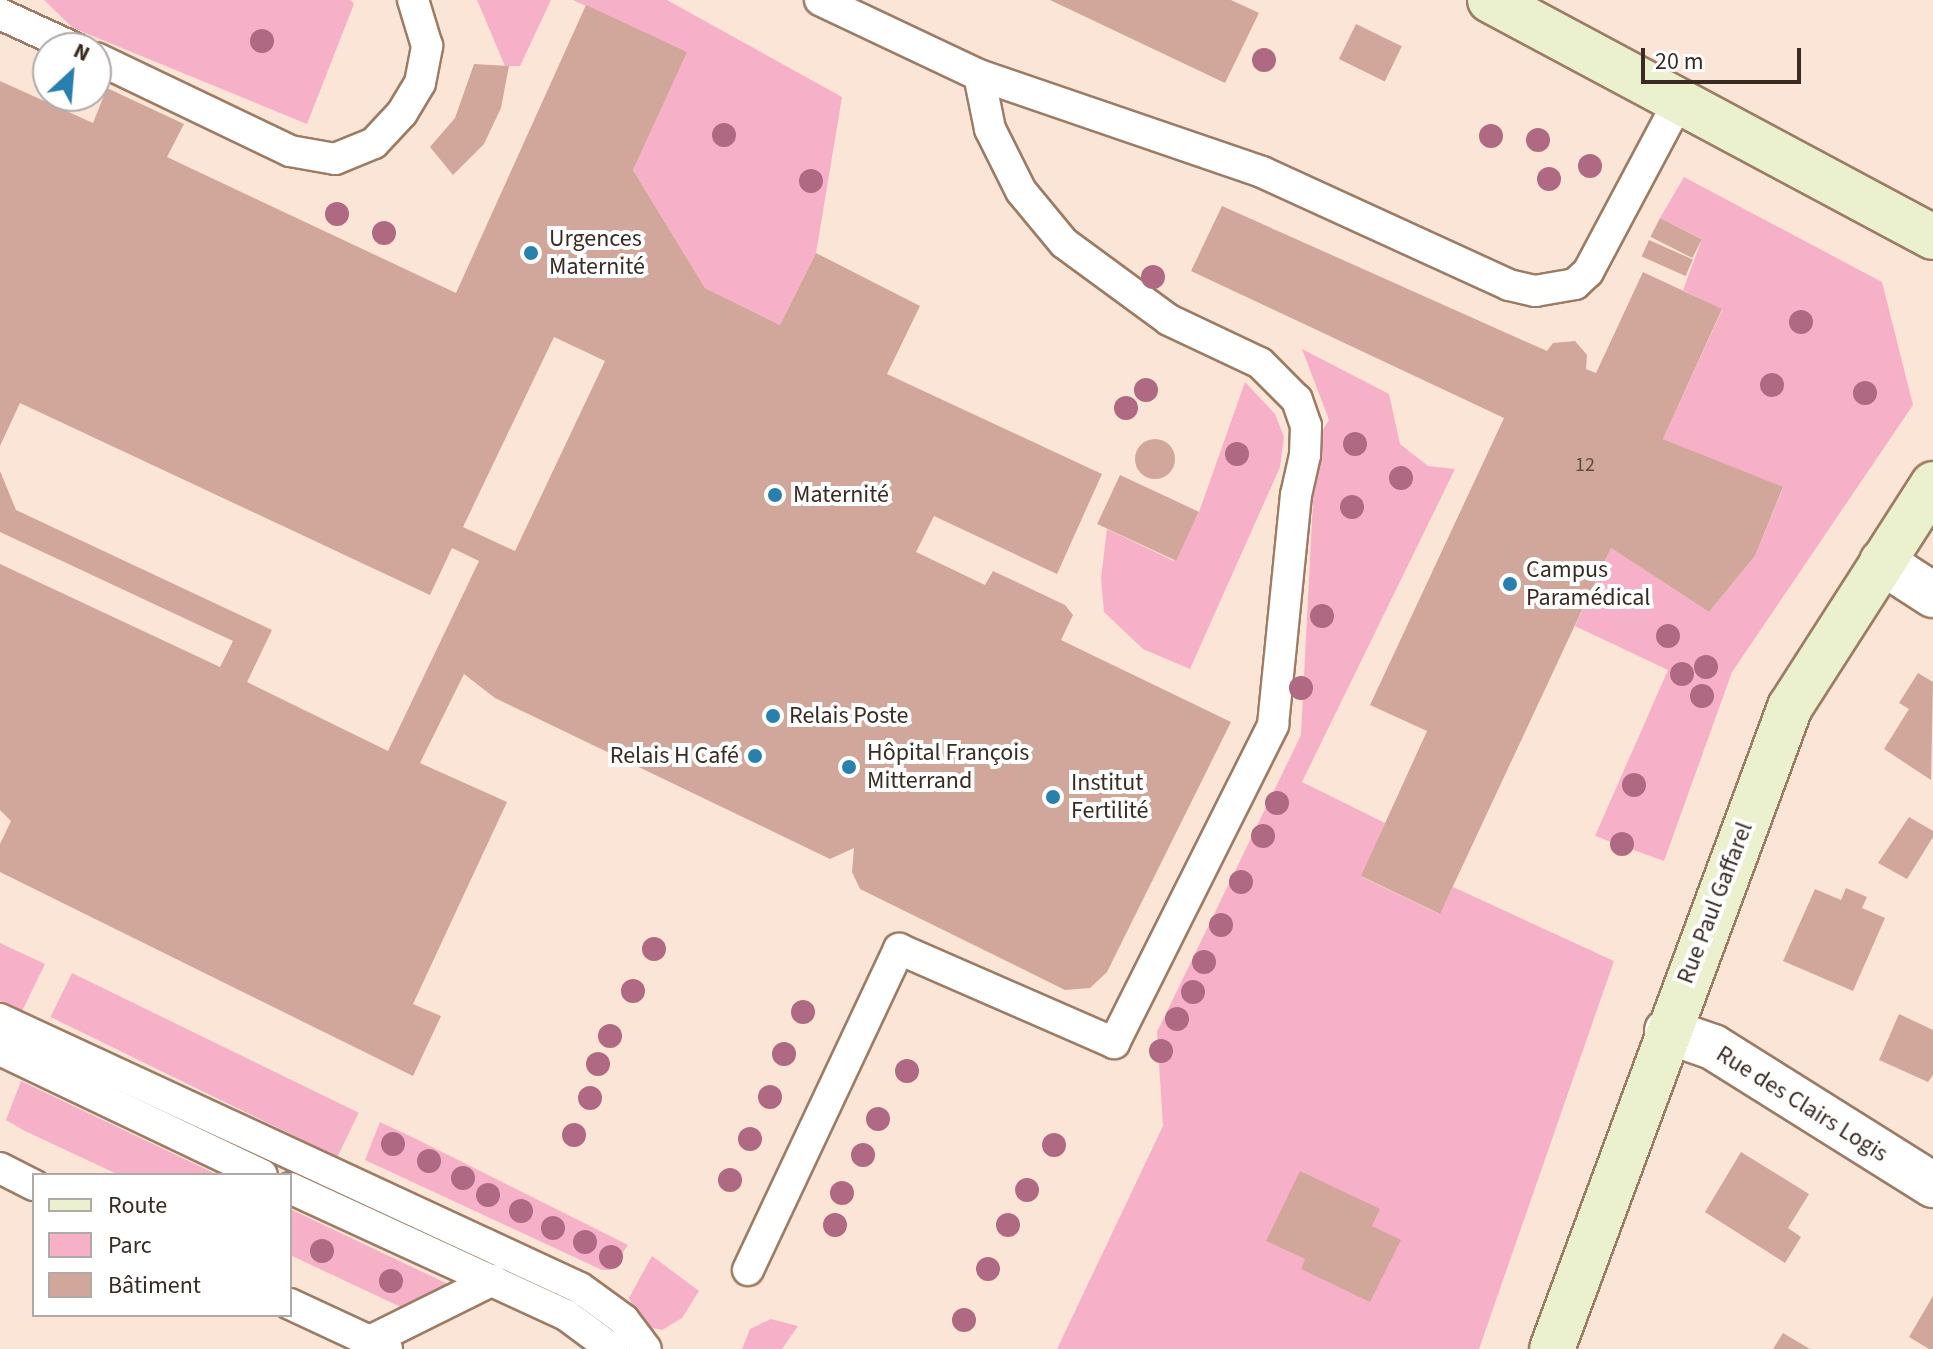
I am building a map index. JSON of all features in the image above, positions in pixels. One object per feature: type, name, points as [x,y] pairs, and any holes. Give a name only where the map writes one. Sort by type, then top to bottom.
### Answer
[{"type":"street","points":[[1490,0],[1933,237]]},
{"type":"street","name":"Rue Paul Gaffarel","points":[[1552,1349],[1667,1031],[1790,707],[1933,484]]},
{"type":"street","points":[[1882,562],[1933,595]]},
{"type":"street","name":"Rue des Clairs Logis","points":[[1667,1031],[1713,1047],[1933,1185]]},
{"type":"lane","points":[[112,66],[290,151],[335,159],[374,143],[402,113],[420,83],[427,46],[413,0]]},
{"type":"lane","points":[[820,0],[979,75],[1262,172],[1509,285],[1535,291],[1565,287],[1588,272],[1680,99]]},
{"type":"lane","points":[[0,14],[39,32]]},
{"type":"lane","points":[[748,1270],[899,949],[1114,1043],[1273,725],[1296,495],[1305,455],[1306,426],[1297,400],[1260,363],[1169,320],[1064,243],[1021,191],[1002,154],[990,129],[979,75]]},
{"type":"lane","points":[[0,1019],[580,1288],[624,1320],[646,1349]]},
{"type":"lane","points":[[0,1050],[258,1173]]},
{"type":"lane","points":[[0,1168],[32,1184]]},
{"type":"lane","points":[[292,1189],[566,1315],[612,1349]]},
{"type":"lane","points":[[292,1305],[379,1345],[493,1280]]},
{"type":"green space","points":[[44,0],[351,0],[354,4],[307,124],[112,44],[112,32],[83,32],[73,28]]},
{"type":"green space","points":[[477,0],[551,0],[520,66],[505,66]]},
{"type":"green space","points":[[573,0],[667,0],[842,97],[816,253],[780,325],[705,288],[633,170],[686,52]]},
{"type":"green space","points":[[1684,177],[1882,282],[1913,405],[1732,672],[1664,861],[1595,836],[1668,670],[1575,626],[1611,548],[1709,612],[1755,556],[1783,488],[1663,439],[1722,310],[1683,290],[1702,239],[1660,218]]},
{"type":"green space","points":[[1302,349],[1389,394],[1400,444],[1428,466],[1455,469],[1302,782],[1385,823],[1362,877],[1439,914],[1453,887],[1614,961],[1479,1349],[1057,1349],[1163,1126],[1157,1032],[1301,735],[1314,482],[1321,433],[1329,420]]},
{"type":"green space","points":[[1245,382],[1275,414],[1284,437],[1280,467],[1190,669],[1143,649],[1104,612],[1101,578],[1107,529],[1174,561],[1199,512]]},
{"type":"green space","points":[[0,943],[45,964],[22,1011],[0,1001]]},
{"type":"green space","points":[[72,973],[359,1113],[337,1157],[51,1017]]},
{"type":"green space","points":[[21,1081],[214,1173],[115,1173],[6,1120]]},
{"type":"green space","points":[[380,1122],[628,1245],[611,1270],[602,1270],[365,1160]]},
{"type":"green space","points":[[292,1210],[450,1285],[403,1308],[292,1256]]},
{"type":"green space","points":[[652,1256],[699,1291],[682,1318],[662,1330],[644,1326],[629,1298]]},
{"type":"green space","points":[[771,1319],[798,1326],[782,1349],[742,1349],[750,1329]]},
{"type":"building","points":[[1050,0],[1231,0],[1259,13],[1225,83]]},
{"type":"building","points":[[586,5],[687,52],[633,170],[705,288],[780,325],[816,253],[920,306],[887,374],[1102,474],[1057,574],[934,516],[916,552],[985,585],[993,571],[1065,605],[1073,615],[1061,640],[1231,722],[1107,972],[1090,988],[1065,990],[860,889],[852,872],[854,848],[830,859],[495,698],[464,674],[420,763],[507,802],[413,1004],[441,1016],[413,1076],[0,872],[0,844],[11,821],[0,810],[0,564],[220,667],[233,641],[0,532],[0,471],[16,510],[272,630],[247,682],[388,751],[479,561],[452,548],[430,595],[20,403],[0,446],[0,81],[32,95],[32,112],[69,112],[93,123],[97,112],[112,112],[112,90],[184,124],[167,157],[456,293]],"holes":[[[554,337],[605,361],[515,551],[463,527]]]},
{"type":"building","points":[[1356,24],[1402,46],[1385,81],[1339,59]]},
{"type":"building","points":[[474,64],[509,66],[501,108],[484,144],[453,175],[430,147],[455,118]]},
{"type":"building","name":"Campus Paramédical","points":[[1222,206],[1547,351],[1553,343],[1575,341],[1587,355],[1586,369],[1596,373],[1643,272],[1722,309],[1663,439],[1783,487],[1755,556],[1709,612],[1611,548],[1440,914],[1361,876],[1427,731],[1370,705],[1504,418],[1191,271]]},
{"type":"building","points":[[1660,218],[1702,239],[1692,258],[1650,237]]},
{"type":"building","points":[[1649,240],[1693,260],[1686,276],[1642,256]]},
{"type":"building","points":[[1155,439],[1169,445],[1175,459],[1169,473],[1155,479],[1141,473],[1135,459],[1141,445]]},
{"type":"building","points":[[1120,475],[1199,512],[1176,561],[1097,524]]},
{"type":"building","points":[[1918,673],[1933,682],[1931,780],[1884,749],[1909,709],[1899,703]]},
{"type":"building","points":[[1909,817],[1933,831],[1933,837],[1907,879],[1878,863]]},
{"type":"building","points":[[1846,888],[1867,897],[1862,908],[1885,918],[1853,991],[1783,961],[1815,889],[1841,900]]},
{"type":"building","points":[[1899,1014],[1933,1030],[1933,1075],[1928,1082],[1879,1060]]},
{"type":"building","points":[[1741,1152],[1809,1194],[1788,1228],[1801,1237],[1785,1263],[1705,1212]]},
{"type":"building","points":[[1300,1171],[1380,1209],[1372,1226],[1401,1240],[1370,1302],[1301,1269],[1305,1259],[1266,1241]]},
{"type":"building","points":[[1933,1296],[1933,1349],[1929,1349],[1909,1337]]},
{"type":"building","points":[[1783,1333],[1810,1349],[1773,1349]]},
{"type":"place","name":"Urgences Maternité","points":[[531,253]]},
{"type":"place","name":"Maternité","points":[[775,495]]},
{"type":"place","name":"Campus Paramédical","points":[[1510,584]]},
{"type":"place","name":"Relais Poste","points":[[773,716]]},
{"type":"place","name":"Relais H Café","points":[[755,756]]},
{"type":"place","name":"Hôpital François Mitterrand","points":[[849,767]]},
{"type":"place","name":"Institut Fertilité","points":[[1053,797]]}]
